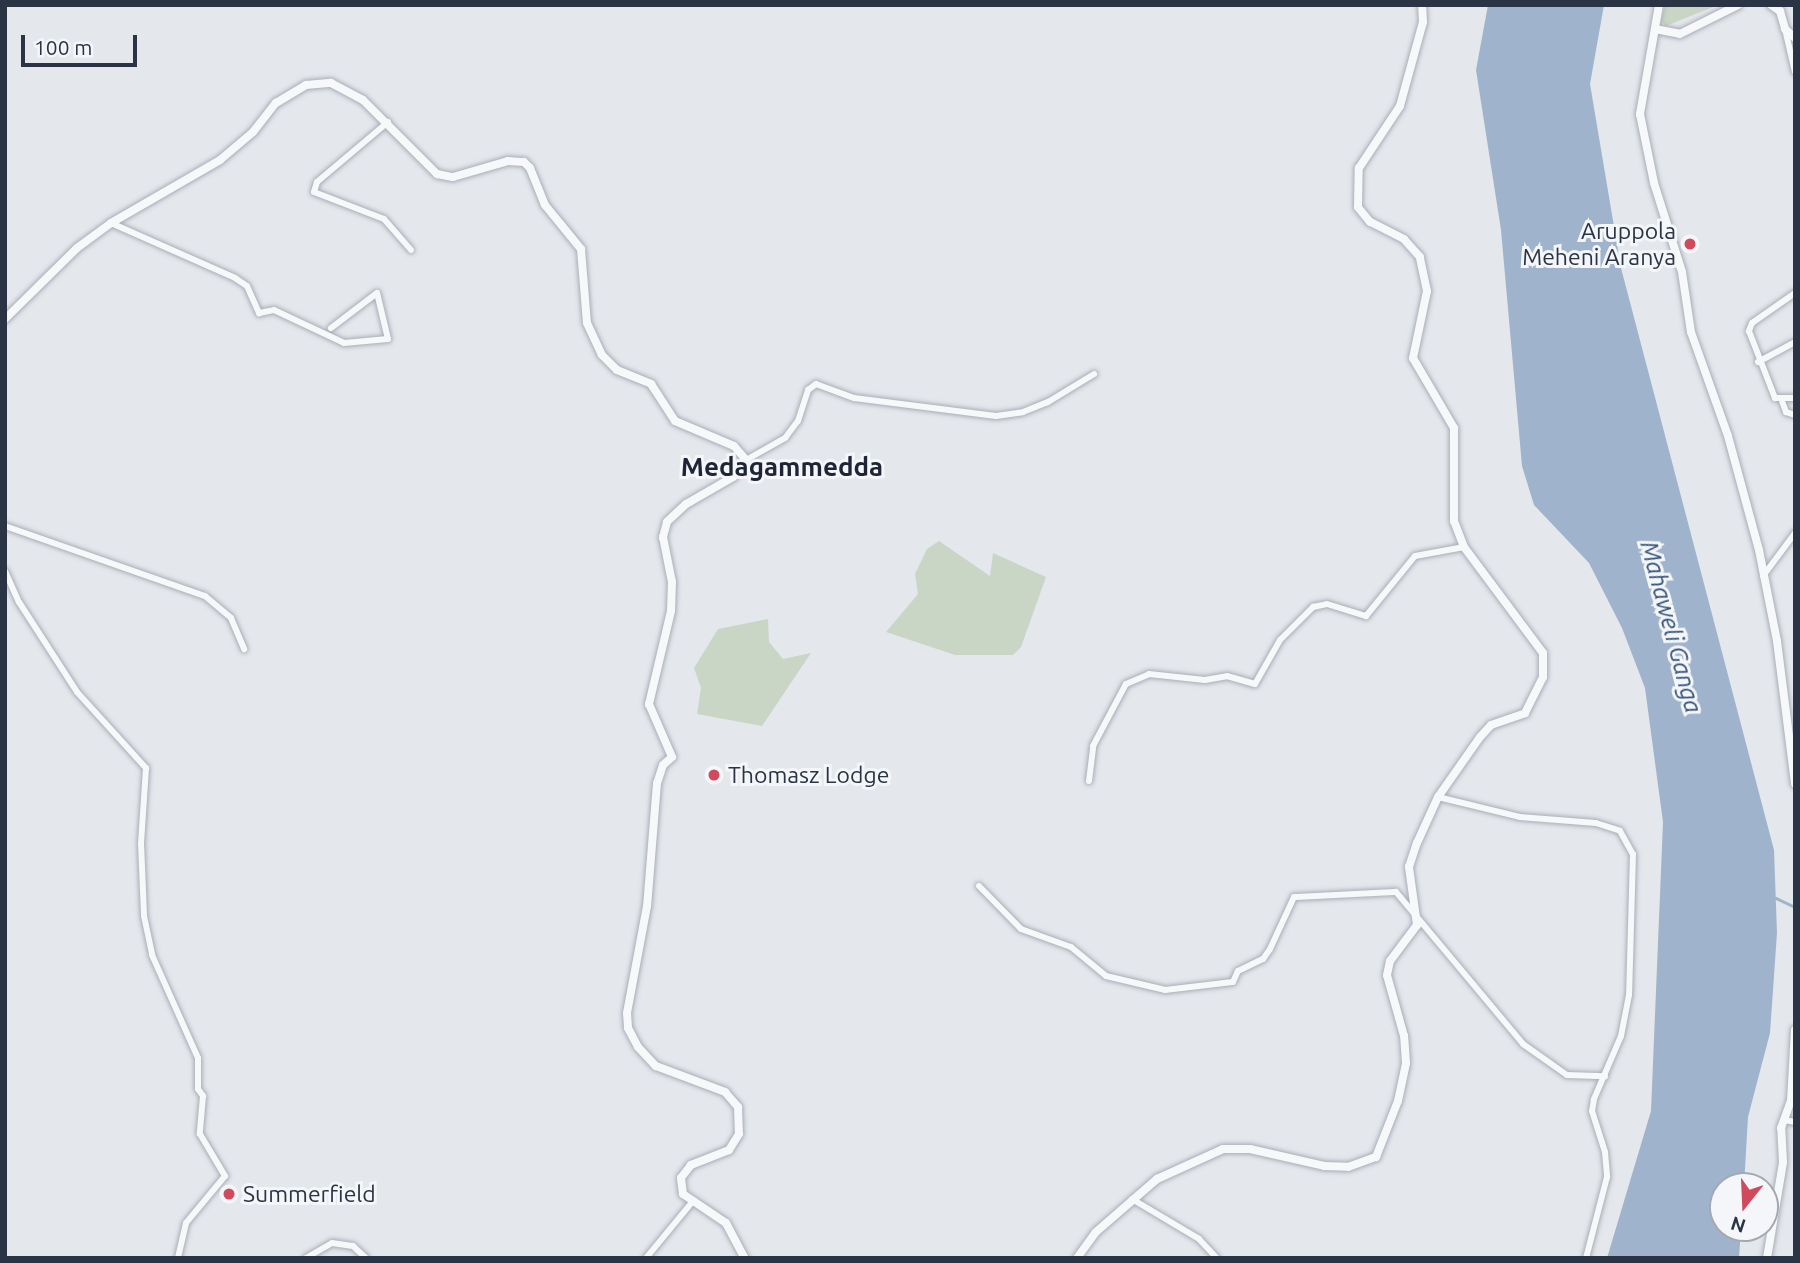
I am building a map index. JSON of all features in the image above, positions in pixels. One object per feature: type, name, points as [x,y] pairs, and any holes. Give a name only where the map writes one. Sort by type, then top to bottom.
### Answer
[{"type":"street","points":[[1077,1258],[1096,1232],[1157,1179],[1223,1149],[1250,1149],[1324,1166],[1348,1167],[1376,1157],[1398,1101],[1406,1063],[1404,1036],[1387,975],[1390,961],[1418,918],[1409,867],[1438,797],[1491,725],[1525,713],[1543,677],[1543,653],[1464,547],[1451,504],[1454,428],[1413,358],[1426,303],[1425,270],[1413,246],[1370,222],[1358,207],[1359,168],[1400,106],[1423,22],[1422,5]]},
{"type":"street","points":[[1659,5],[1640,114],[1649,164],[1682,272],[1691,332],[1728,436],[1763,576],[1777,641],[1795,784]]},
{"type":"street","points":[[1655,29],[1680,34],[1738,5]]},
{"type":"street","points":[[1771,5],[1780,11],[1795,72]]},
{"type":"street","points":[[1785,29],[1795,38]]},
{"type":"street","points":[[5,319],[60,263],[111,223],[220,160],[253,132],[276,103],[306,85],[343,88],[388,122],[431,170],[445,176],[509,161],[527,165],[545,205],[581,249],[587,323],[602,355],[617,370],[651,384],[675,421],[734,446],[746,460]]},
{"type":"street","points":[[388,122],[317,182],[314,192],[384,219],[411,250]]},
{"type":"street","points":[[111,223],[235,278],[247,286],[259,313],[274,310],[344,343],[388,339],[377,293],[331,328]]},
{"type":"street","points":[[1795,293],[1752,323],[1749,331],[1758,362],[1775,398],[1782,401],[1795,398]]},
{"type":"street","points":[[1758,362],[1795,342]]},
{"type":"street","points":[[745,1258],[726,1223],[682,1194],[681,1178],[691,1165],[729,1150],[739,1134],[738,1107],[725,1091],[656,1066],[628,1028],[647,906],[657,783],[663,765],[672,757],[649,704],[671,611],[672,582],[663,537],[667,523],[685,504],[733,477],[746,460],[785,438],[798,421],[808,390],[816,384],[854,398],[996,416],[1023,412],[1048,402],[1094,374]]},
{"type":"street","points":[[1782,401],[1786,412],[1795,415]]},
{"type":"street","points":[[5,526],[205,596],[231,618],[244,649]]},
{"type":"street","points":[[1763,576],[1795,533]]},
{"type":"street","points":[[1089,781],[1093,746],[1126,684],[1149,674],[1205,680],[1227,676],[1246,685],[1255,684],[1280,640],[1312,607],[1327,604],[1366,616],[1415,556],[1464,547]]},
{"type":"street","points":[[5,571],[19,602],[77,692],[146,768],[141,843],[144,916],[152,955],[198,1058],[198,1089],[203,1096],[200,1134],[225,1176],[186,1223],[178,1258]]},
{"type":"street","points":[[1785,709],[1795,705]]},
{"type":"street","points":[[1438,797],[1520,817],[1596,823],[1626,837],[1633,854],[1629,995],[1621,1036],[1592,1111],[1605,1152],[1607,1177],[1586,1258]]},
{"type":"street","points":[[979,886],[1021,929],[1071,947],[1107,976],[1165,990],[1233,982],[1238,971],[1263,959],[1294,897],[1396,891],[1523,1044],[1567,1074],[1605,1076]]},
{"type":"street","points":[[1767,1258],[1783,1163],[1784,1120],[1791,1101],[1795,1030]]},
{"type":"street","points":[[1784,1120],[1795,1122]]},
{"type":"street","points":[[1132,1199],[1199,1240],[1217,1258]]},
{"type":"street","points":[[646,1258],[693,1201]]},
{"type":"street","points":[[306,1258],[332,1242],[353,1246],[366,1258]]},
{"type":"green space","points":[[1665,5],[1718,5],[1666,26],[1661,21]]},
{"type":"green space","points":[[939,541],[990,576],[993,553],[1046,577],[1021,647],[1013,655],[955,655],[886,632],[918,594],[915,574],[927,549]]},
{"type":"green space","points":[[768,619],[769,642],[783,659],[811,653],[762,726],[697,714],[701,688],[694,668],[718,629]]},
{"type":"water","name":"Mahaweli Ganga","points":[[1488,5],[1604,5],[1590,84],[1621,268],[1774,850],[1777,933],[1770,1033],[1748,1117],[1745,1172],[1709,1172],[1709,1242],[1740,1242],[1739,1258],[1607,1258],[1651,1111],[1663,822],[1645,688],[1622,628],[1589,563],[1534,505],[1522,466],[1501,230],[1476,70]]},
{"type":"waterway","points":[[1776,898],[1795,907]]},
{"type":"place","name":"Aruppola Meheni Aranya","points":[[1690,244]]},
{"type":"place","name":"Thomasz Lodge","points":[[714,775]]},
{"type":"place","name":"Summerfield","points":[[229,1194]]},
{"type":"district","name":"Medagammedda","points":[[782,467]]}]
